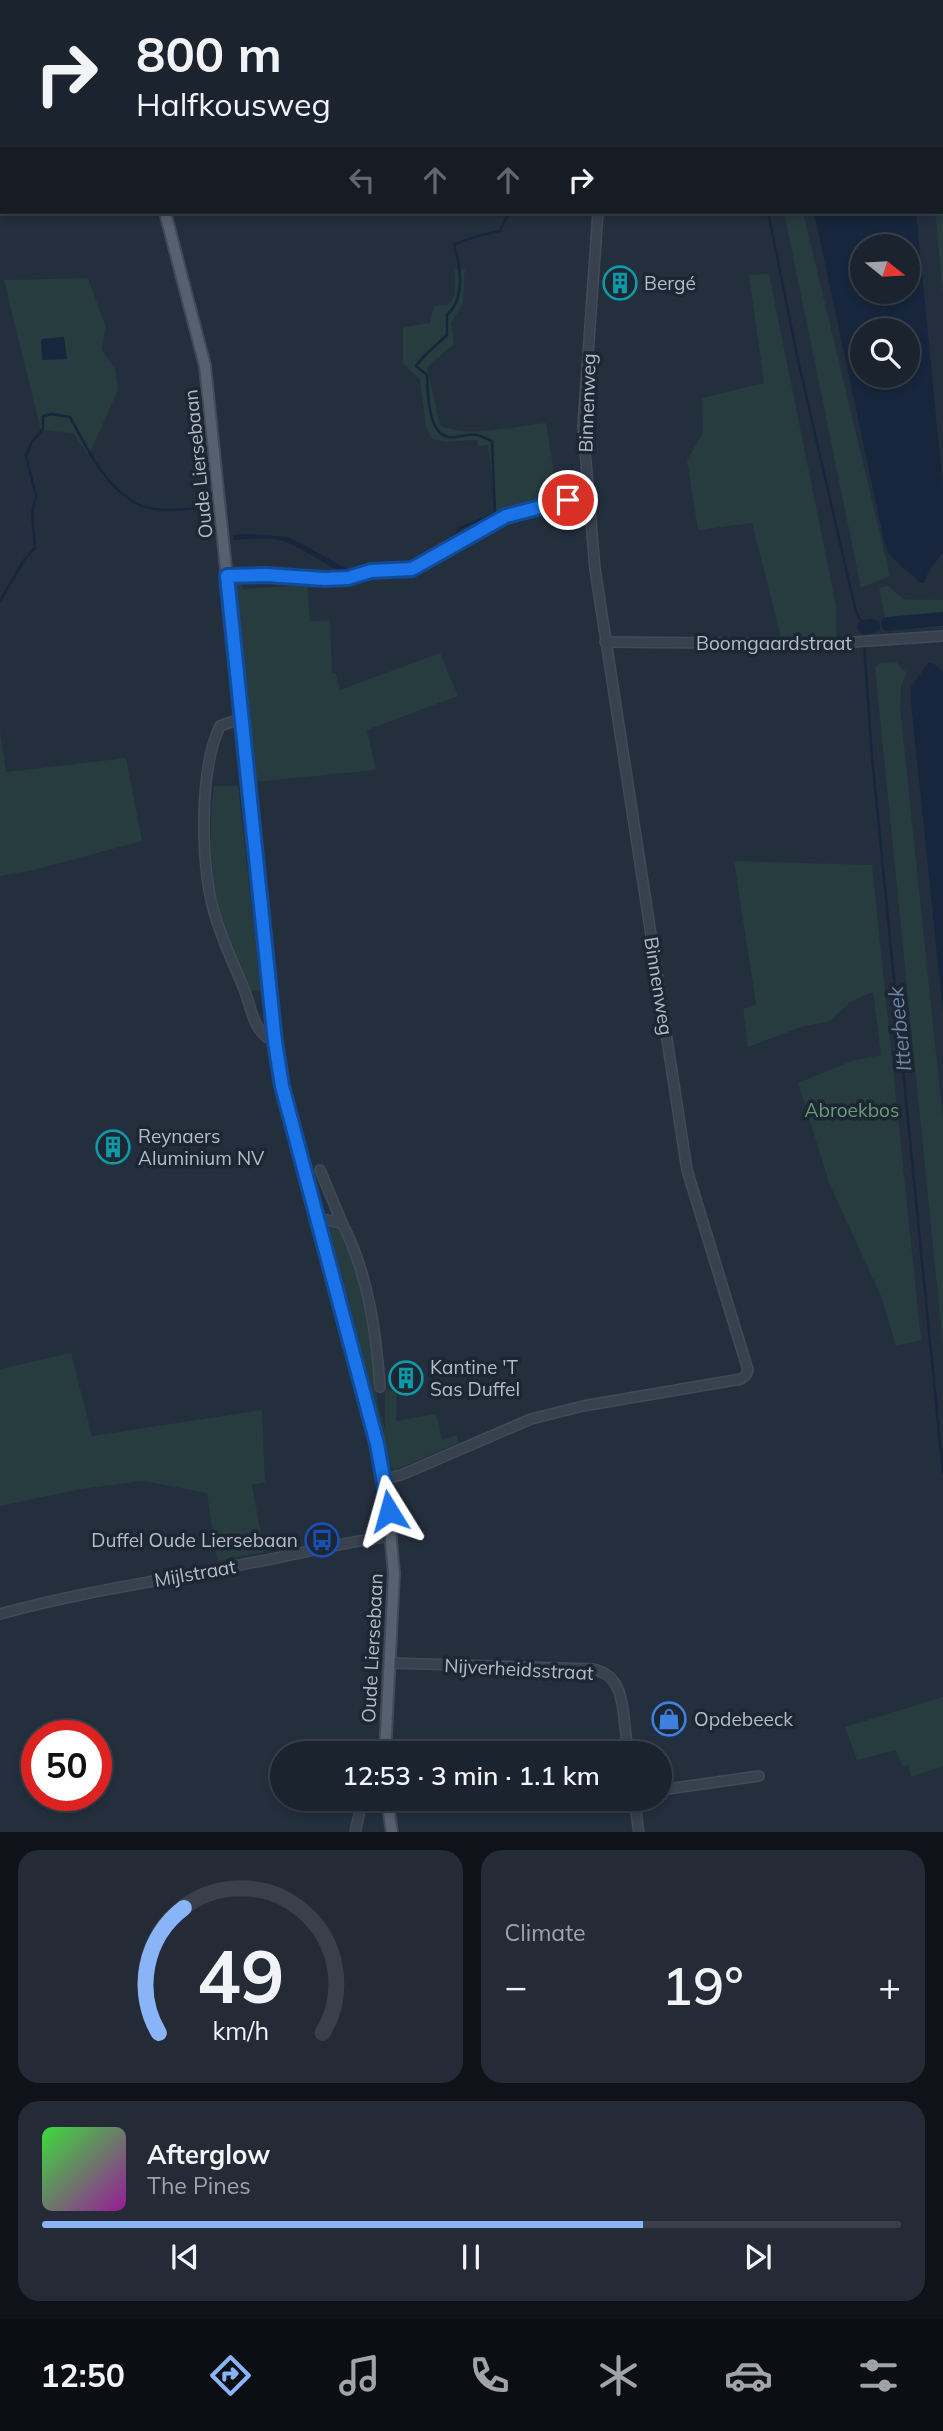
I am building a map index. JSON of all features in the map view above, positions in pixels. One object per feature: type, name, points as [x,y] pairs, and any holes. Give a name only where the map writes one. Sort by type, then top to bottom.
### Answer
[{"type":"main road","name":"Oude Liersebaan","points":[[166,214],[205,366],[275,1042],[282,1086],[385,1479],[392,1536],[394,1586],[386,1741]]},
{"type":"main road","points":[[389,1811],[392,1832]]},
{"type":"street","name":"Binnenweg","points":[[385,1479],[401,1475],[531,1419],[583,1406],[741,1379],[748,1370],[688,1170],[605,642],[588,496],[583,426],[598,214]]},
{"type":"street","points":[[227,576],[266,575],[325,579],[348,578],[371,571],[412,569],[506,516],[588,496]]},
{"type":"street","name":"Boomgaardstraat","points":[[605,642],[824,644],[943,636]]},
{"type":"street","points":[[242,718],[220,726],[214,740],[205,819],[206,860],[213,907],[230,957],[259,1032],[275,1042]]},
{"type":"street","points":[[320,1170],[363,1275],[374,1327],[380,1387]]},
{"type":"street","points":[[316,1218],[342,1223]]},
{"type":"street","name":"Mijlstraat","points":[[0,1614],[58,1598],[123,1585],[392,1536]]},
{"type":"street","name":"Nijverheidsstraat","points":[[390,1663],[602,1671],[616,1684],[626,1741]]},
{"type":"street","points":[[672,1788],[759,1776]]},
{"type":"street","points":[[355,1832],[360,1811]]},
{"type":"street","points":[[636,1811],[639,1832]]},
{"type":"green space","points":[[784,214],[803,214],[890,576],[861,588]]},
{"type":"green space","points":[[935,214],[943,214],[943,294]]},
{"type":"green space","points":[[465,269],[463,303],[451,323],[454,344],[427,367],[440,425],[463,431],[477,431],[546,423],[558,498],[497,515],[488,445],[478,446],[477,440],[446,442],[432,439],[426,427],[420,379],[403,364],[403,327],[430,323],[434,306],[448,305],[455,295],[455,270]]},
{"type":"green space","points":[[769,274],[836,606],[836,640],[782,640],[752,523],[698,530],[687,460],[703,433],[702,398],[764,383],[749,275]]},
{"type":"green space","points":[[88,278],[106,328],[101,349],[115,369],[118,390],[89,455],[73,433],[41,430],[4,280]]},
{"type":"green space","points":[[241,581],[243,589],[307,585],[310,621],[330,620],[332,674],[336,674],[340,690],[440,653],[458,696],[367,730],[376,770],[255,782],[235,582]]},
{"type":"green space","points":[[888,586],[903,599],[943,600],[943,627],[888,631],[879,588]]},
{"type":"green space","points":[[896,662],[907,673],[901,686],[900,707],[943,1121],[943,1346],[875,668],[880,663]]},
{"type":"green space","points":[[0,731],[6,772],[126,758],[142,841],[34,870],[0,876]]},
{"type":"green space","points":[[214,786],[238,786],[261,991],[247,990],[221,915],[212,865],[211,813]]},
{"type":"green space","name":"Abroekbos","points":[[734,861],[872,865],[921,1340],[896,1346],[881,1296],[830,1185],[798,1083],[852,1061],[881,1055],[873,992],[850,1002],[830,1021],[801,1027],[748,1047],[743,1009],[756,1004]]},
{"type":"green space","points":[[336,1225],[342,1229],[360,1277],[371,1327],[378,1404],[385,1429],[385,1390],[397,1391],[396,1421],[436,1414],[442,1440],[457,1435],[458,1443],[395,1470],[387,1463],[326,1235],[326,1228]]},
{"type":"green space","points":[[71,1353],[92,1436],[262,1410],[265,1482],[252,1485],[264,1552],[217,1561],[207,1493],[143,1481],[81,1489],[0,1506],[0,1369]]},
{"type":"green space","points":[[943,1697],[943,1766],[911,1777],[908,1765],[902,1766],[896,1750],[857,1760],[845,1727]]},
{"type":"water","points":[[814,214],[916,214],[918,234],[850,234],[850,304],[920,304],[920,253],[943,487],[943,552],[924,583],[889,555],[884,541],[851,388],[920,388],[920,318],[850,318],[850,381]]},
{"type":"water","points":[[64,337],[67,359],[42,360],[41,339]]},
{"type":"water","points":[[233,535],[289,537],[350,573],[341,572],[283,541],[233,540]]},
{"type":"water","points":[[928,663],[933,663],[943,672],[943,1012],[911,702],[911,687]]},
{"type":"waterway","points":[[382,566],[419,559],[453,540],[460,528],[495,514],[492,441],[477,435],[446,437],[439,432],[431,415],[427,375],[416,366],[447,335],[447,315],[457,300],[460,282],[454,245],[500,231],[510,214]]},
{"type":"waterway","points":[[768,214],[798,360],[856,612],[864,627],[864,638]]},
{"type":"waterway","points":[[0,601],[24,560],[35,548],[32,513],[36,496],[26,456],[32,442],[43,429],[43,416],[51,414],[70,417],[106,477],[137,504],[160,509],[202,508],[216,522]]},
{"type":"waterway","points":[[348,572],[362,569]]},
{"type":"waterway","points":[[888,624],[943,619]]},
{"type":"waterway","points":[[864,627],[873,626]]},
{"type":"waterway","name":"Itterbeek","points":[[864,644],[872,757],[943,1473]]},
{"type":"place","name":"Bergé","points":[[620,283]]},
{"type":"place","name":"Reynaers Aluminium NV","points":[[113,1147]]},
{"type":"place","name":"Kantine 'T Sas Duffel","points":[[406,1378]]},
{"type":"place","name":"Duffel Oude Liersebaan","points":[[322,1540]]},
{"type":"place","name":"Opdebeeck","points":[[669,1719]]},
{"type":"route","points":[[389,1511],[377,1444],[282,1086],[275,1042],[227,576],[266,575],[325,579],[348,578],[371,571],[412,569],[506,516],[568,500]]}]
